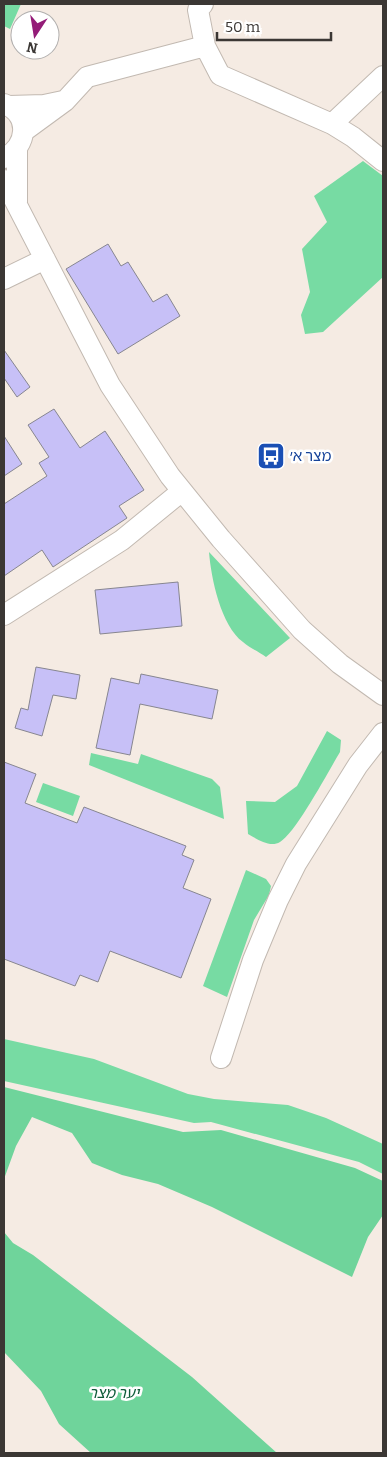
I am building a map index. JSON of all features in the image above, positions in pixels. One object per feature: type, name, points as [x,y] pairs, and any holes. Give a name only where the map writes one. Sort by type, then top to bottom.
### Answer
[{"type":"street","points":[[202,4],[198,10],[205,46],[220,76],[332,124],[353,137],[383,161]]},
{"type":"street","points":[[15,146],[87,77],[205,46]]},
{"type":"street","points":[[332,124],[383,76]]},
{"type":"street","points":[[6,105],[44,105],[64,101]]},
{"type":"street","points":[[6,105],[20,117],[15,146],[16,202]]},
{"type":"street","points":[[4,180],[110,384],[147,444],[182,491],[271,597],[302,630],[340,664],[383,695]]},
{"type":"street","points":[[4,279],[45,258]]},
{"type":"street","points":[[4,616],[122,540],[182,491]]},
{"type":"street","points":[[221,1058],[253,960],[278,900],[296,864],[358,764],[383,733]]},
{"type":"green space","points":[[4,4],[21,4],[18,10],[10,10],[10,29],[4,26]]},
{"type":"green space","points":[[363,161],[383,176],[383,277],[323,332],[305,334],[301,315],[310,292],[302,249],[327,222],[314,196]]},
{"type":"green space","points":[[209,552],[290,638],[266,657],[243,642],[235,635],[229,625],[218,601]]},
{"type":"green space","points":[[327,731],[341,740],[340,752],[295,827],[276,844],[264,842],[248,834],[246,801],[275,802],[297,786]]},
{"type":"green space","points":[[91,753],[138,764],[141,754],[212,779],[220,787],[224,819],[89,765]]},
{"type":"green space","points":[[43,783],[80,796],[73,816],[36,802]]},
{"type":"green space","points":[[246,870],[266,879],[271,886],[269,895],[254,920],[227,997],[203,986]]},
{"type":"green space","points":[[4,1039],[94,1059],[188,1094],[214,1099],[288,1105],[326,1118],[383,1144],[383,1174],[359,1162],[211,1122],[194,1123],[4,1081]]},
{"type":"green space","points":[[4,1087],[183,1132],[221,1130],[355,1168],[383,1181],[383,1215],[368,1237],[352,1277],[212,1207],[158,1184],[122,1175],[92,1163],[72,1133],[32,1117],[16,1146],[4,1179]]},
{"type":"green space","name":"יער מצר","points":[[4,1232],[13,1243],[33,1255],[192,1377],[277,1453],[91,1453],[59,1424],[41,1391],[4,1352]]},
{"type":"building","points":[[108,244],[121,266],[128,262],[153,302],[167,294],[180,316],[118,354],[66,269]]},
{"type":"building","points":[[4,350],[30,387],[17,397],[4,378]]},
{"type":"building","points":[[54,409],[80,448],[105,431],[144,490],[119,506],[127,518],[53,567],[42,550],[4,576],[4,504],[47,476],[39,463],[49,457],[28,425]]},
{"type":"building","points":[[4,436],[22,464],[4,476]]},
{"type":"building","points":[[178,582],[182,626],[100,634],[95,590]]},
{"type":"building","points":[[36,667],[80,675],[76,699],[53,695],[42,736],[15,728],[21,708],[28,710]]},
{"type":"building","points":[[141,674],[218,690],[212,719],[140,704],[130,755],[96,748],[111,678],[139,684]]},
{"type":"building","points":[[4,762],[36,774],[25,803],[77,823],[84,807],[186,846],[182,855],[194,860],[183,888],[211,899],[181,978],[110,951],[98,982],[80,975],[75,986],[4,959]]},
{"type":"place","name":"מצר א׳","points":[[271,456]]}]
